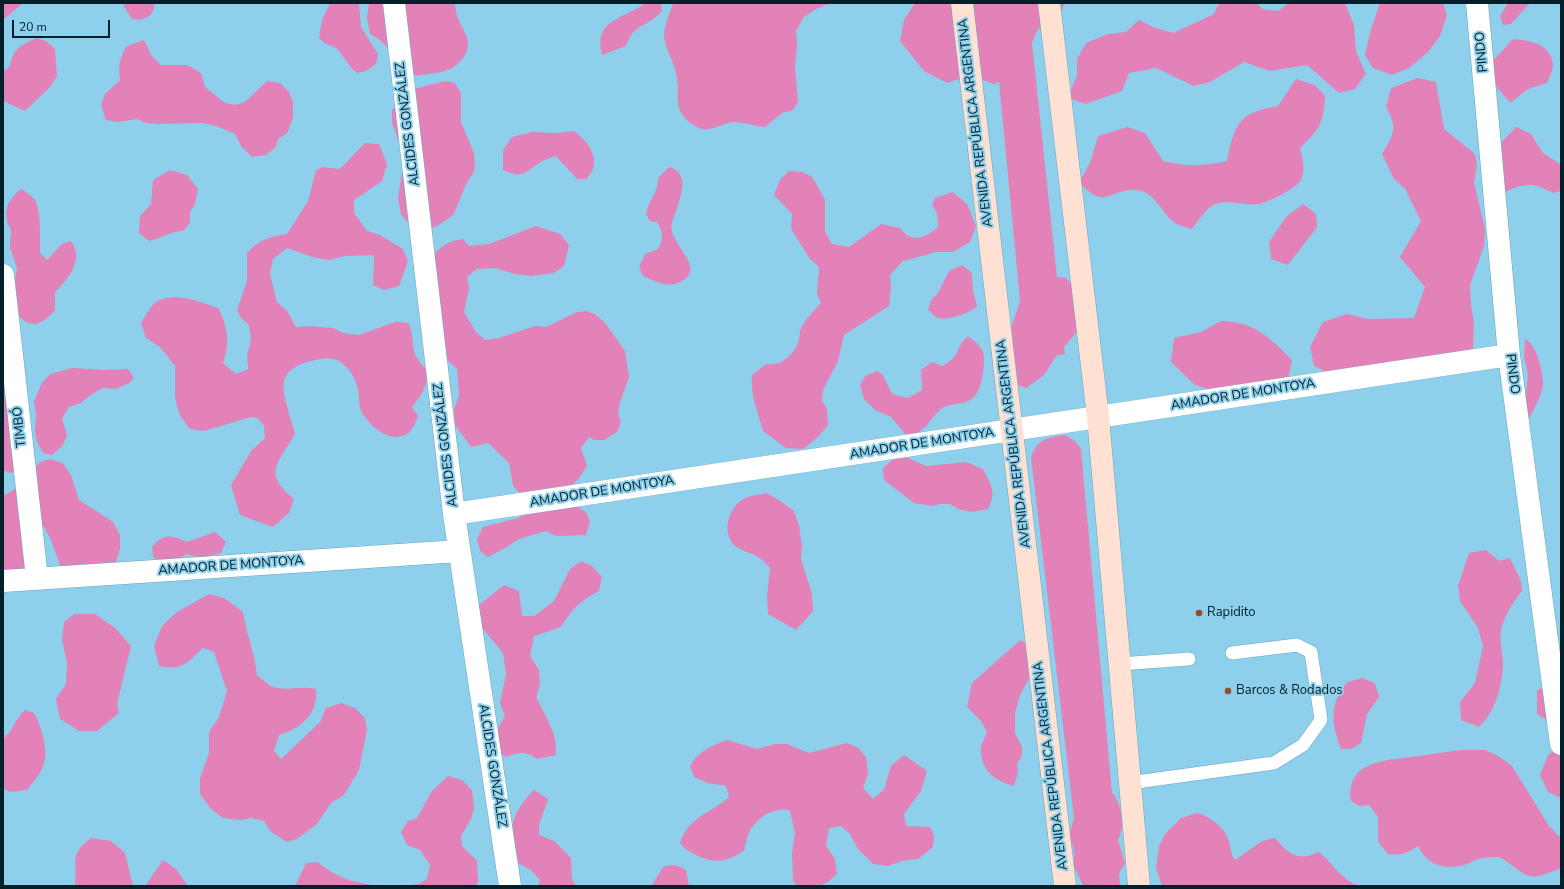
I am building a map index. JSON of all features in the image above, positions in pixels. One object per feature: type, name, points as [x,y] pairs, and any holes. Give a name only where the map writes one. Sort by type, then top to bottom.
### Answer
[{"type":"main road","name":"AVENIDA REPÚBLICA ARGENTINA","points":[[962,3],[1065,886]]},
{"type":"main road","points":[[1049,3],[1098,417],[1139,886]]},
{"type":"street","name":"ALCIDES GONZÁLEZ","points":[[394,3],[454,514],[510,886]]},
{"type":"street","name":"PINDO","points":[[1477,3],[1509,355],[1561,744]]},
{"type":"street","name":"TIMBÓ","points":[[3,275],[37,578]]},
{"type":"street","name":"AMADOR DE MONTOYA","points":[[454,514],[1509,355]]},
{"type":"street","name":"AMADOR DE MONTOYA","points":[[3,582],[37,578],[460,551]]},
{"type":"lane","points":[[1130,783],[1274,763],[1304,745],[1321,720],[1311,652],[1297,645],[1232,653]]},
{"type":"lane","points":[[1119,664],[1189,659]]},
{"type":"shaded area","points":[[3,3],[23,3],[3,20]]},
{"type":"shaded area","points":[[122,3],[155,3],[151,15],[145,19],[132,19]]},
{"type":"shaded area","points":[[330,3],[359,3],[361,27],[378,54],[376,64],[366,71],[357,73],[336,48],[324,43],[319,38],[322,20]]},
{"type":"shaded area","points":[[369,3],[455,3],[458,18],[468,40],[466,53],[462,60],[456,65],[442,72],[425,75],[409,75],[387,47],[376,37],[370,34],[367,18]]},
{"type":"shaded area","points":[[645,3],[661,3],[662,11],[651,21],[637,29],[629,38],[626,46],[602,55],[602,34],[606,27]]},
{"type":"shaded area","points":[[673,3],[831,3],[816,9],[804,17],[796,31],[797,43],[795,67],[798,102],[793,110],[782,113],[765,127],[730,122],[704,129],[699,128],[689,122],[679,109],[677,79],[664,36],[666,24]]},
{"type":"shaded area","points":[[915,3],[1065,3],[1058,17],[1038,29],[1032,43],[1057,277],[1066,278],[1077,291],[1082,326],[1064,347],[1065,354],[1057,355],[1044,375],[1026,388],[1012,383],[1003,336],[1012,325],[1020,301],[999,82],[993,84],[982,80],[970,79],[947,83],[924,71],[900,41],[904,20]]},
{"type":"shaded area","points":[[1219,3],[1257,3],[1262,9],[1278,11],[1289,3],[1345,3],[1354,25],[1356,51],[1366,74],[1355,89],[1339,93],[1307,65],[1270,71],[1244,62],[1210,82],[1194,86],[1156,68],[1129,73],[1122,91],[1086,104],[1068,98],[1077,75],[1077,59],[1086,43],[1108,34],[1126,32],[1139,20],[1153,27],[1173,33],[1214,14]]},
{"type":"shaded area","points":[[1380,3],[1443,3],[1447,15],[1440,36],[1428,52],[1409,68],[1392,75],[1373,68],[1365,55],[1371,29]]},
{"type":"shaded area","points":[[1508,3],[1530,3],[1511,24],[1503,25],[1500,16]]},
{"type":"shaded area","points":[[36,38],[46,41],[55,49],[57,76],[50,87],[25,111],[3,101],[3,72],[10,66],[15,51]]},
{"type":"shaded area","points":[[1513,39],[1539,44],[1549,52],[1553,65],[1552,72],[1547,83],[1528,89],[1510,103],[1490,79],[1491,63]]},
{"type":"shaded area","points":[[144,40],[151,55],[161,65],[187,65],[201,73],[205,87],[225,103],[236,105],[245,102],[267,81],[280,83],[289,92],[293,102],[293,118],[287,133],[278,139],[276,147],[266,155],[252,157],[241,146],[235,134],[219,127],[203,123],[158,124],[146,123],[137,119],[118,122],[106,120],[101,105],[105,94],[120,80],[119,66],[122,54],[127,46]]},
{"type":"shaded area","points":[[1418,78],[1436,82],[1444,129],[1475,154],[1477,165],[1474,182],[1485,229],[1484,246],[1470,285],[1474,323],[1473,350],[1332,375],[1314,366],[1310,347],[1323,322],[1347,314],[1368,319],[1414,318],[1425,287],[1400,257],[1421,221],[1405,189],[1394,179],[1382,154],[1392,136],[1393,131],[1392,120],[1386,107],[1391,88]]},
{"type":"shaded area","points":[[1296,79],[1315,85],[1325,96],[1322,120],[1316,131],[1300,148],[1303,161],[1302,177],[1293,188],[1287,192],[1258,204],[1226,202],[1215,204],[1205,212],[1192,229],[1175,223],[1153,198],[1143,191],[1127,190],[1102,197],[1095,196],[1079,182],[1090,163],[1098,136],[1127,127],[1145,133],[1163,161],[1195,165],[1227,161],[1232,138],[1240,122],[1255,112],[1278,106]]},
{"type":"shaded area","points":[[445,81],[455,83],[461,93],[461,122],[474,153],[475,170],[466,184],[454,214],[442,223],[427,231],[413,227],[401,215],[398,197],[403,166],[401,148],[392,123],[392,110],[413,89]]},
{"type":"shaded area","points":[[1516,127],[1531,134],[1543,153],[1561,165],[1561,191],[1553,193],[1546,189],[1528,185],[1517,187],[1503,193],[1491,153]]},
{"type":"shaded area","points":[[574,131],[585,141],[594,159],[594,166],[586,179],[577,179],[556,156],[544,160],[524,173],[516,174],[503,170],[503,150],[512,137],[532,132],[558,133]]},
{"type":"shaded area","points":[[365,143],[379,144],[387,164],[382,181],[354,200],[354,213],[367,231],[380,235],[403,249],[408,261],[399,286],[384,290],[373,285],[374,255],[345,256],[329,260],[312,257],[287,248],[273,259],[270,274],[277,302],[287,311],[296,327],[309,326],[333,328],[343,333],[359,335],[395,322],[409,323],[415,353],[417,358],[427,370],[427,381],[421,394],[412,407],[418,416],[413,428],[405,435],[396,437],[380,432],[371,424],[361,411],[356,382],[349,370],[340,361],[329,358],[319,359],[299,365],[290,371],[285,379],[284,388],[285,398],[295,434],[279,460],[276,468],[276,475],[278,482],[284,490],[294,499],[289,513],[273,527],[240,515],[231,485],[251,451],[265,438],[264,426],[258,418],[251,417],[204,431],[190,429],[180,416],[175,398],[175,366],[160,347],[146,338],[141,323],[156,302],[171,297],[179,297],[218,308],[224,321],[227,335],[227,349],[223,363],[236,374],[248,369],[247,355],[251,340],[249,325],[241,318],[237,310],[247,281],[247,253],[265,239],[287,234],[308,201],[316,170],[322,167],[340,169]]},
{"type":"shaded area","points":[[669,167],[677,171],[681,177],[682,184],[682,192],[672,223],[672,230],[689,262],[691,269],[689,275],[682,281],[667,285],[643,276],[639,267],[645,254],[658,249],[662,238],[662,232],[657,222],[650,221],[646,214],[657,188],[658,178]]},
{"type":"shaded area","points":[[170,170],[187,175],[198,189],[195,204],[190,212],[190,223],[183,231],[174,232],[149,241],[139,233],[140,216],[151,204],[153,180]]},
{"type":"shaded area","points":[[789,171],[803,172],[813,178],[825,200],[825,232],[832,244],[849,247],[881,224],[900,228],[904,233],[913,238],[918,238],[928,234],[938,227],[937,213],[932,205],[935,198],[953,192],[967,204],[976,226],[970,242],[953,252],[937,252],[903,261],[890,275],[891,288],[889,306],[844,335],[838,361],[823,390],[822,401],[827,409],[828,425],[817,438],[803,449],[786,448],[763,431],[752,390],[752,375],[766,364],[777,363],[791,355],[799,340],[800,330],[803,324],[821,303],[817,294],[819,267],[810,259],[791,229],[792,214],[774,195],[780,180]]},
{"type":"shaded area","points":[[21,189],[33,198],[38,207],[40,253],[47,260],[62,244],[70,241],[76,254],[76,261],[70,275],[55,292],[55,310],[48,317],[37,324],[26,322],[10,306],[17,269],[10,247],[11,230],[7,222],[6,212],[8,204]]},
{"type":"shaded area","points":[[1303,204],[1316,214],[1317,227],[1288,265],[1271,259],[1269,242],[1286,217]]},
{"type":"shaded area","points":[[536,226],[560,234],[569,245],[564,266],[554,273],[531,276],[515,274],[495,268],[477,269],[467,277],[469,289],[464,312],[476,332],[485,340],[499,338],[535,326],[546,327],[577,312],[587,311],[596,315],[605,323],[625,351],[629,377],[620,403],[618,413],[621,422],[617,432],[604,440],[594,440],[589,437],[581,448],[587,465],[575,483],[569,488],[554,494],[525,498],[513,486],[509,463],[488,443],[471,447],[455,425],[454,409],[459,396],[457,369],[445,358],[439,295],[424,270],[431,258],[439,249],[456,240],[463,239],[469,246],[489,244]]},
{"type":"shaded area","points":[[962,265],[972,273],[973,291],[977,306],[959,316],[942,319],[938,318],[928,310],[931,300],[938,293],[949,271]]},
{"type":"shaded area","points":[[1221,321],[1243,324],[1261,332],[1276,344],[1292,360],[1288,378],[1230,396],[1195,385],[1171,362],[1174,338],[1201,332]]},
{"type":"shaded area","points":[[968,336],[977,343],[984,356],[983,375],[980,387],[975,396],[966,402],[941,409],[927,426],[919,432],[907,436],[891,417],[875,410],[864,399],[860,385],[865,376],[877,371],[883,375],[892,394],[908,398],[922,390],[921,370],[932,362],[942,366],[948,363],[955,356],[961,344]]},
{"type":"shaded area","points":[[1525,339],[1536,352],[1543,379],[1542,392],[1530,417],[1524,415],[1528,374],[1524,358]]},
{"type":"shaded area","points":[[72,368],[104,370],[128,369],[134,378],[129,383],[116,389],[103,388],[89,396],[81,403],[69,407],[62,418],[67,436],[62,446],[52,455],[43,453],[37,442],[35,431],[36,415],[34,402],[41,384],[50,374]]},
{"type":"shaded area","points":[[3,376],[16,383],[18,400],[9,428],[10,445],[20,466],[12,473],[3,471]]},
{"type":"shaded area","points":[[1065,435],[1076,442],[1081,449],[1112,793],[1117,800],[1122,817],[1122,828],[1118,840],[1125,863],[1119,874],[1120,886],[1083,886],[1074,866],[1074,849],[1069,836],[1074,818],[1031,457],[1040,442],[1048,438]]},
{"type":"shaded area","points":[[906,457],[926,466],[966,462],[983,469],[992,489],[991,503],[988,509],[972,512],[958,509],[950,504],[932,506],[914,503],[884,480],[883,468],[892,460]]},
{"type":"shaded area","points":[[50,459],[63,463],[71,475],[79,500],[113,522],[120,535],[120,549],[116,562],[102,578],[72,577],[60,565],[51,540],[44,527],[35,530],[27,569],[3,586],[3,496],[20,486],[40,462]]},
{"type":"shaded area","points":[[766,493],[794,511],[799,526],[802,545],[801,559],[812,594],[813,611],[796,630],[768,614],[767,596],[770,568],[758,557],[734,545],[728,533],[731,513],[739,502],[747,497]]},
{"type":"shaded area","points":[[576,506],[586,512],[590,522],[586,535],[556,536],[546,531],[519,539],[488,557],[480,551],[477,539],[483,527],[518,518],[531,512]]},
{"type":"shaded area","points":[[215,532],[226,542],[221,553],[199,558],[187,554],[177,560],[164,563],[153,557],[152,547],[156,542],[164,537],[172,537],[187,542]]},
{"type":"shaded area","points":[[1486,550],[1499,561],[1510,558],[1521,581],[1522,591],[1509,610],[1502,625],[1500,639],[1503,665],[1501,682],[1497,699],[1485,721],[1479,727],[1461,720],[1460,702],[1475,683],[1483,646],[1478,628],[1460,601],[1458,586],[1469,553]]},
{"type":"shaded area","points":[[581,561],[592,566],[602,577],[599,591],[577,606],[561,627],[534,636],[530,656],[539,670],[540,685],[536,697],[553,732],[556,755],[537,759],[522,753],[506,757],[495,749],[495,733],[505,716],[500,703],[506,674],[503,653],[479,624],[479,605],[504,585],[519,591],[522,616],[534,616],[554,601],[570,569]]},
{"type":"shaded area","points":[[209,594],[224,598],[243,612],[257,675],[269,685],[274,687],[286,689],[316,689],[315,705],[307,719],[294,729],[279,735],[274,751],[281,759],[320,722],[326,708],[341,703],[355,708],[365,718],[367,730],[359,770],[344,795],[331,803],[317,824],[297,839],[287,842],[271,832],[264,821],[251,818],[240,820],[223,818],[210,808],[200,794],[200,778],[209,753],[209,732],[219,717],[227,691],[214,652],[203,648],[188,662],[179,666],[167,667],[159,666],[154,646],[162,626],[177,612]]},
{"type":"shaded area","points":[[74,614],[95,614],[115,628],[131,646],[117,704],[119,713],[97,731],[79,731],[60,719],[56,699],[66,684],[67,663],[62,640],[64,622]]},
{"type":"shaded area","points":[[1020,640],[1032,647],[1039,660],[1020,695],[1015,713],[1015,733],[1022,747],[1022,755],[1017,765],[1018,772],[1014,786],[1001,781],[987,770],[982,758],[981,748],[987,732],[981,721],[967,707],[972,683]]},
{"type":"shaded area","points":[[1362,678],[1375,683],[1379,697],[1367,714],[1361,743],[1351,749],[1341,749],[1335,731],[1334,722],[1337,699],[1347,682]]},
{"type":"shaded area","points":[[1552,681],[1554,725],[1537,714],[1537,691]]},
{"type":"shaded area","points":[[25,710],[34,713],[40,726],[45,748],[44,762],[39,774],[27,790],[10,792],[3,788],[3,739],[10,732]]},
{"type":"shaded area","points":[[727,740],[757,749],[775,744],[787,744],[809,753],[847,743],[858,748],[866,757],[868,773],[863,788],[873,799],[884,789],[891,766],[904,755],[927,771],[921,791],[904,814],[906,826],[930,827],[934,836],[933,847],[918,859],[902,861],[888,866],[873,864],[858,849],[849,833],[841,826],[829,828],[826,846],[835,859],[837,874],[824,884],[815,886],[798,886],[793,881],[792,853],[795,833],[790,811],[778,810],[766,814],[756,823],[749,833],[744,851],[721,861],[698,856],[686,849],[680,843],[684,834],[694,821],[729,797],[726,786],[708,783],[694,777],[690,766],[701,753],[716,744]]},
{"type":"shaded area","points":[[1561,746],[1561,798],[1548,792],[1540,775],[1548,755]]},
{"type":"shaded area","points":[[1465,750],[1485,750],[1498,756],[1512,766],[1549,826],[1561,838],[1561,868],[1540,876],[1528,876],[1500,857],[1477,859],[1460,866],[1445,867],[1432,862],[1422,853],[1418,846],[1404,853],[1392,855],[1388,854],[1378,842],[1378,817],[1369,805],[1359,806],[1351,801],[1351,788],[1354,778],[1360,771],[1378,762],[1388,760]]},
{"type":"shaded area","points":[[448,776],[462,780],[472,790],[474,808],[471,819],[461,836],[462,846],[477,861],[478,881],[476,886],[402,886],[419,884],[427,879],[430,865],[420,850],[407,845],[401,832],[408,821],[417,818],[432,791]]},
{"type":"shaded area","points":[[534,790],[548,799],[539,825],[539,835],[554,841],[571,858],[572,880],[577,886],[538,886],[540,880],[531,870],[518,863],[513,841],[513,824],[515,816]]},
{"type":"shaded area","points":[[1197,813],[1211,819],[1223,830],[1228,839],[1231,852],[1235,860],[1262,841],[1275,838],[1285,849],[1294,855],[1305,856],[1319,852],[1342,875],[1358,886],[1162,886],[1156,868],[1159,846],[1165,834],[1181,818]]},
{"type":"shaded area","points":[[91,838],[111,841],[125,853],[133,886],[75,886],[77,854],[79,849]]},
{"type":"shaded area","points":[[163,860],[176,869],[188,886],[145,886]]},
{"type":"shaded area","points":[[318,862],[333,873],[346,879],[377,886],[295,886],[306,863]]},
{"type":"shaded area","points":[[676,865],[686,870],[689,886],[651,886],[664,866]]},
{"type":"place","name":"Rapidito","points":[[1199,613]]},
{"type":"place","name":"Barcos & Rodados","points":[[1228,691]]}]
